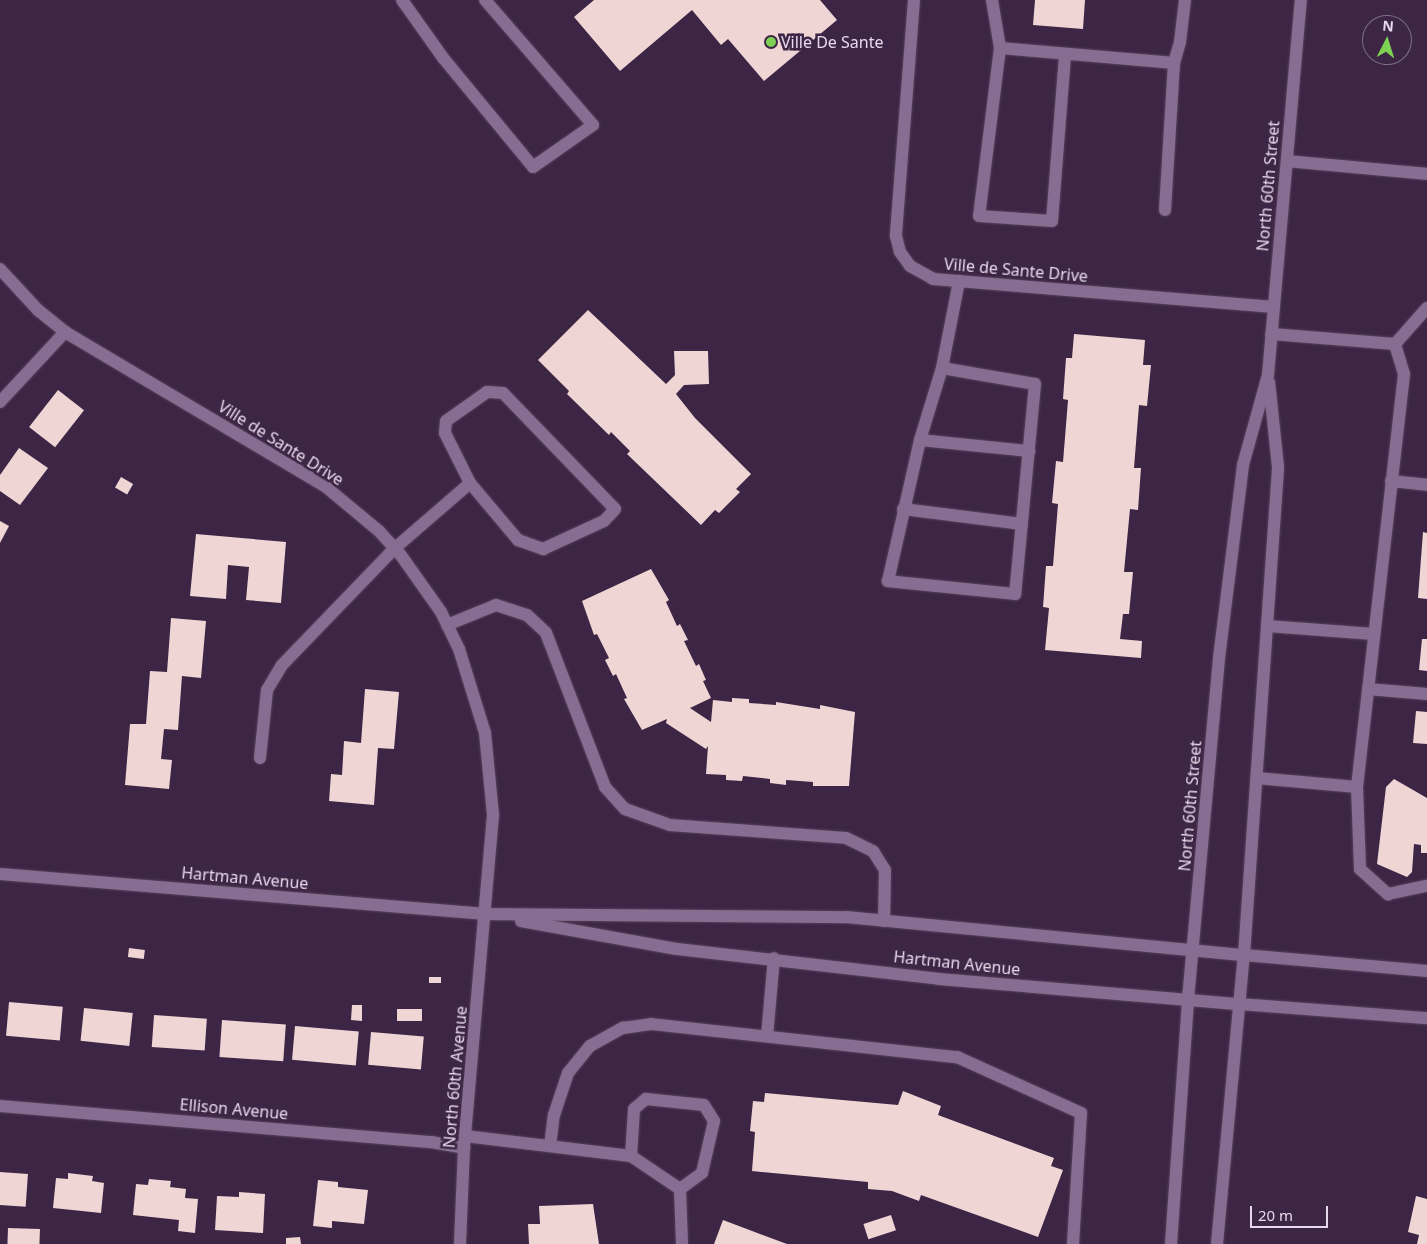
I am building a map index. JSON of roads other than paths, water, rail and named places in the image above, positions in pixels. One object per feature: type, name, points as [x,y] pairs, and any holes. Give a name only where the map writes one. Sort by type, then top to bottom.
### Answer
[{"type":"main road","points":[[402,0],[444,59],[533,167],[593,125],[486,0]]},
{"type":"main road","name":"Ville de Sante Drive","points":[[914,0],[896,236],[900,252],[917,272],[933,279],[1274,307]]},
{"type":"main road","points":[[992,0],[1000,48],[979,216],[1052,221],[1065,56]]},
{"type":"main road","points":[[1165,210],[1174,63],[1180,42],[1184,0]]},
{"type":"main road","name":"North 60th Street","points":[[1216,1244],[1244,955],[1257,778],[1278,466],[1268,375],[1302,0]]},
{"type":"main road","points":[[1000,48],[1065,56],[1174,63]]},
{"type":"main road","points":[[1287,161],[1427,174]]},
{"type":"main road","name":"Ville de Sante Drive","points":[[0,269],[38,310],[65,332],[326,487],[395,548],[420,579],[447,625],[475,692],[491,774],[493,815],[486,914]]},
{"type":"main road","points":[[942,368],[1035,384],[1015,594],[888,581],[920,440],[942,368],[959,281]]},
{"type":"main road","points":[[1395,344],[1427,308]]},
{"type":"main road","points":[[0,402],[65,332]]},
{"type":"main road","points":[[1271,334],[1395,344]]},
{"type":"main road","points":[[1395,344],[1404,374],[1356,787],[1360,869],[1388,894],[1427,886]]},
{"type":"main road","name":"North 60th Street","points":[[1170,1244],[1188,999],[1219,658],[1243,465],[1268,375]]},
{"type":"main road","points":[[486,392],[503,393],[615,509],[604,521],[543,549],[518,540],[470,483],[445,433],[446,420],[486,392]]},
{"type":"main road","points":[[920,440],[1029,451]]},
{"type":"main road","points":[[1392,481],[1427,485]]},
{"type":"main road","points":[[260,758],[267,690],[282,665],[395,548],[470,483]]},
{"type":"main road","points":[[903,509],[1022,524]]},
{"type":"main road","points":[[447,625],[496,605],[526,615],[546,633],[605,788],[625,809],[670,825],[846,838],[873,851],[884,870],[884,920]]},
{"type":"main road","points":[[1267,626],[1374,634]]},
{"type":"main road","points":[[1368,689],[1427,694]]},
{"type":"main road","points":[[1257,778],[1356,787]]},
{"type":"main road","name":"Hartman Avenue","points":[[0,874],[486,914],[846,917],[1193,951],[1427,971]]},
{"type":"main road","name":"Hartman Avenue","points":[[486,914],[677,950],[774,958],[939,979],[1427,1018]]},
{"type":"main road","name":"North 60th Avenue","points":[[460,1244],[465,1142],[486,914]]},
{"type":"main road","points":[[767,1036],[774,958]]},
{"type":"main road","points":[[550,1146],[554,1115],[568,1073],[584,1051],[603,1036],[623,1028],[651,1024],[957,1057],[1081,1113],[1073,1244]]},
{"type":"main road","points":[[646,1099],[704,1105],[714,1121],[702,1173],[680,1189],[631,1156],[634,1110],[646,1099]]},
{"type":"main road","name":"Ellison Avenue","points":[[0,1106],[431,1142],[550,1146],[631,1156]]},
{"type":"main road","points":[[680,1189],[682,1244]]},
{"type":"place","name":"Ville De Sante","points":[[771,42]]}]
